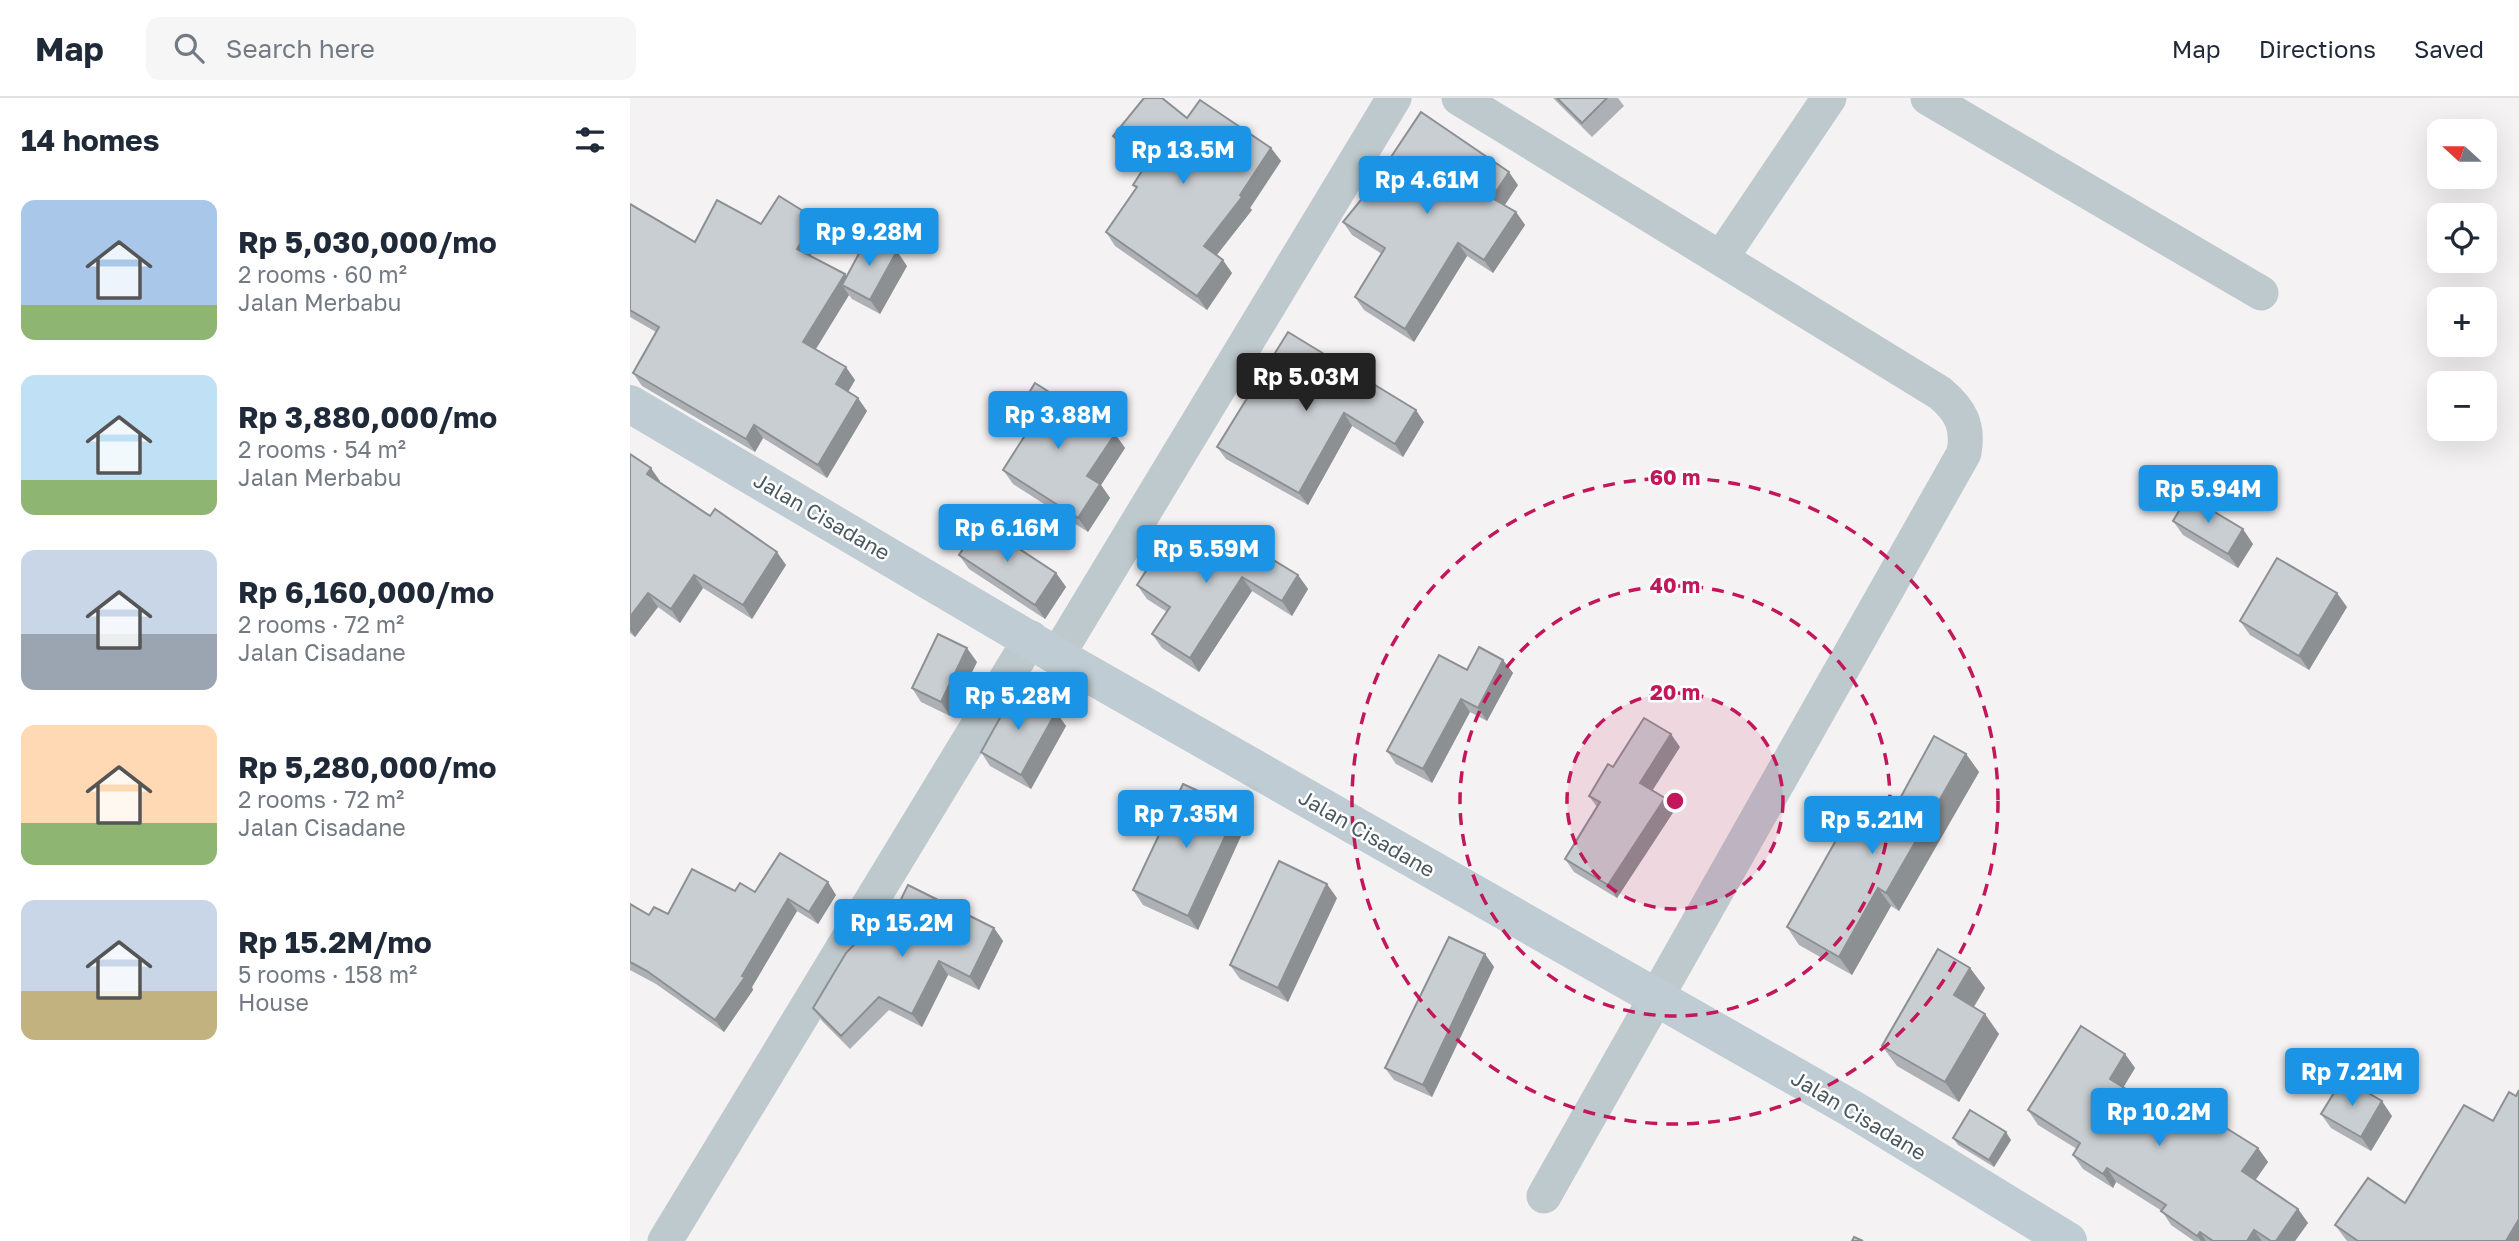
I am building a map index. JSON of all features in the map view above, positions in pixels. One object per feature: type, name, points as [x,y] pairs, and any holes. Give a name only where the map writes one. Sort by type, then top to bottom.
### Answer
[{"type":"street","points":[[665,1241],[1394,98]]},
{"type":"street","points":[[1459,98],[1940,393],[1964,418],[1967,440],[1965,453],[1654,997],[1544,1196]]},
{"type":"street","points":[[1721,258],[1829,98]]},
{"type":"street","points":[[1928,98],[2261,293]]},
{"type":"street","name":"Jalan Cisadane","points":[[630,404],[1044,647],[1854,1110],[2068,1241]]},
{"type":"building","points":[[1144,98],[1162,98],[1187,118],[1200,100],[1271,148],[1240,195],[1242,197],[1204,246],[1223,260],[1197,296],[1106,232],[1137,187],[1133,185],[1147,163],[1113,136]]},
{"type":"building","points":[[1557,98],[1607,98],[1582,123]]},
{"type":"building","points":[[1421,112],[1509,172],[1492,198],[1516,212],[1484,260],[1458,243],[1405,329],[1355,297],[1385,248],[1343,222],[1369,190]]},
{"type":"building","points":[[779,196],[816,219],[797,249],[845,274],[803,342],[846,367],[836,384],[858,398],[818,465],[754,425],[746,439],[633,373],[659,327],[630,310],[630,204],[695,242],[717,200],[761,224]]},
{"type":"building","points":[[869,235],[897,251],[870,300],[842,285]]},
{"type":"building","points":[[1288,332],[1416,410],[1395,444],[1344,413],[1299,493],[1217,447]]},
{"type":"building","points":[[1035,383],[1115,434],[1087,476],[1100,484],[1078,518],[1003,470],[1029,429],[1013,419]]},
{"type":"building","points":[[630,454],[651,468],[647,474],[710,516],[715,509],[777,552],[743,605],[694,575],[671,609],[648,593],[630,617]]},
{"type":"building","points":[[2188,496],[2243,529],[2228,554],[2173,521]]},
{"type":"building","points":[[980,523],[1056,573],[1035,605],[959,555]]},
{"type":"building","points":[[1224,530],[1298,575],[1282,601],[1242,577],[1190,658],[1152,634],[1170,607],[1137,585],[1169,535],[1207,558]]},
{"type":"building","points":[[2277,558],[2337,593],[2299,656],[2240,621]]},
{"type":"building","points":[[938,634],[967,648],[941,702],[912,688]]},
{"type":"building","points":[[1479,647],[1503,660],[1478,708],[1461,699],[1423,769],[1387,751],[1439,655],[1467,670]]},
{"type":"building","points":[[1016,689],[1056,712],[1021,775],[981,752]]},
{"type":"building","points":[[1644,718],[1671,734],[1640,783],[1665,798],[1608,885],[1565,859],[1600,802],[1589,796],[1608,764],[1613,767]]},
{"type":"building","points":[[1934,736],[1966,754],[1886,893],[1878,888],[1839,957],[1787,927],[1848,819],[1879,837]]},
{"type":"building","points":[[1183,784],[1238,809],[1188,916],[1133,890]]},
{"type":"building","points":[[780,853],[828,882],[809,912],[788,899],[742,976],[745,977],[715,1020],[647,971],[630,962],[630,904],[649,915],[654,907],[668,914],[692,869],[735,891],[740,883],[755,892]]},
{"type":"building","points":[[1279,861],[1327,884],[1278,988],[1230,965]]},
{"type":"building","points":[[908,885],[994,928],[970,977],[939,961],[912,1014],[879,997],[841,1036],[813,1008],[846,953],[867,931],[882,938]]},
{"type":"building","points":[[1449,937],[1485,954],[1423,1085],[1385,1068]]},
{"type":"building","points":[[1938,949],[1970,968],[1954,995],[1985,1014],[1945,1082],[1882,1046]]},
{"type":"building","points":[[2081,1026],[2125,1054],[2110,1079],[2180,1123],[2191,1106],[2258,1148],[2242,1171],[2298,1209],[2276,1241],[2271,1241],[2254,1230],[2247,1241],[2213,1241],[2200,1232],[2197,1236],[2161,1211],[2166,1205],[2107,1168],[2103,1174],[2073,1155],[2080,1143],[2028,1110]]},
{"type":"building","points":[[2343,1078],[2382,1101],[2361,1137],[2321,1114]]},
{"type":"building","points":[[2519,1090],[2519,1219],[2506,1241],[2358,1241],[2335,1225],[2368,1178],[2405,1203],[2464,1105],[2493,1121],[2509,1092],[2516,1096]]},
{"type":"building","points":[[1970,1110],[2006,1132],[1989,1160],[1953,1138]]}]
